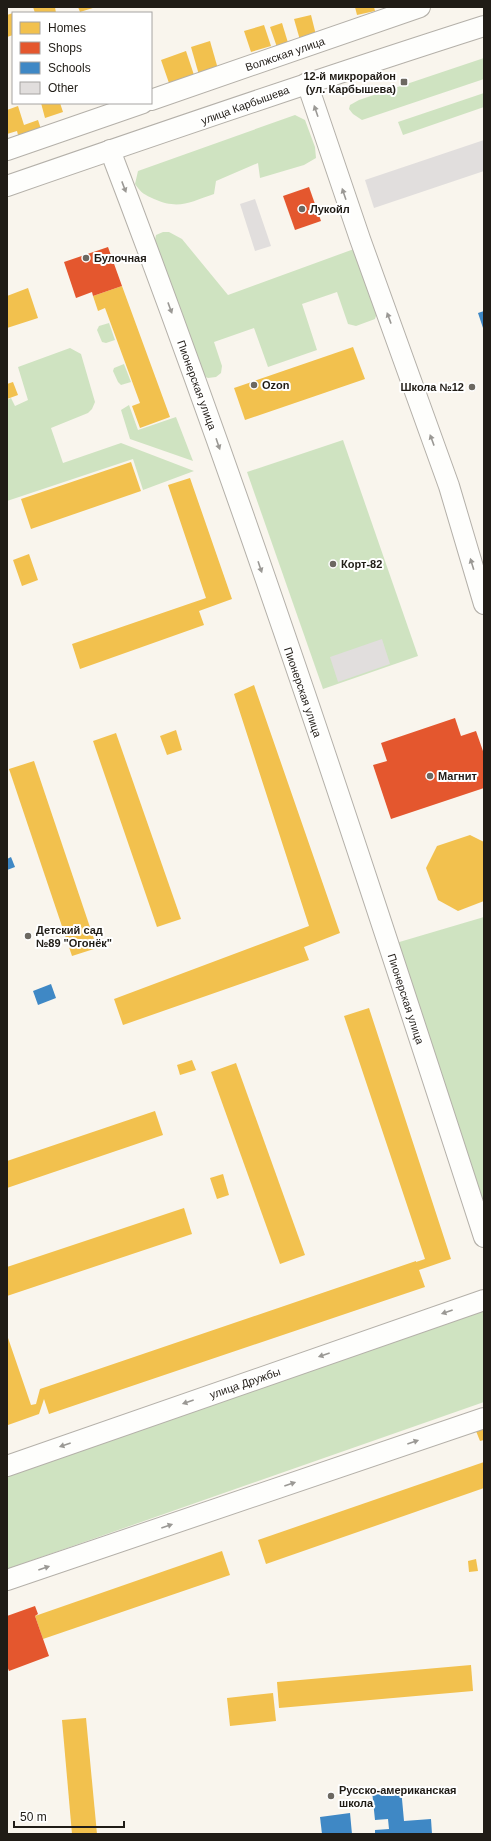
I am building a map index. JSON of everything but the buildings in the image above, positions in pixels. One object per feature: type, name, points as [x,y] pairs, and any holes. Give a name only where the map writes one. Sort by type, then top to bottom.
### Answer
[{"type":"street","name":"Волжская улица","points":[[152,100],[416,8]]},
{"type":"street","name":"улица Карбышева","points":[[7,186],[110,150],[206,119],[306,83],[484,26]]},
{"type":"street","points":[[306,83],[360,239],[449,486],[484,604]]},
{"type":"street","points":[[7,150],[140,104]]},
{"type":"street","name":"Пионерская улица","points":[[110,150],[136,215],[200,391],[400,979],[484,1237]]},
{"type":"street","name":"улица Дружбы","points":[[7,1466],[484,1300]]},
{"type":"street","points":[[7,1580],[484,1418]]},
{"type":"green space","points":[[484,58],[484,79],[362,120],[353,114],[349,109],[350,105],[359,100]]},
{"type":"green space","points":[[484,93],[484,107],[403,135],[398,122]]},
{"type":"green space","points":[[295,115],[305,120],[315,147],[316,158],[304,165],[260,178],[258,163],[216,181],[214,194],[184,204],[171,204],[154,199],[139,190],[135,184],[138,171]]},
{"type":"green space","points":[[163,232],[169,232],[182,239],[228,295],[354,249],[377,313],[375,319],[356,326],[348,324],[337,292],[302,304],[317,350],[268,367],[254,328],[214,342],[222,366],[221,373],[216,377],[208,378],[201,375],[154,245],[156,235]]},
{"type":"green space","points":[[109,323],[115,340],[106,343],[102,342],[97,330],[99,326]]},
{"type":"green space","points":[[70,348],[81,354],[95,402],[92,409],[88,413],[51,428],[63,463],[121,443],[194,471],[143,490],[133,459],[7,501],[7,400],[11,398],[15,406],[28,400],[18,367]]},
{"type":"green space","points":[[124,364],[131,382],[121,385],[113,371],[114,368]]},
{"type":"green space","points":[[129,405],[138,430],[176,417],[193,461],[130,439],[121,410]]},
{"type":"green space","name":"Корт-82","points":[[343,440],[418,656],[323,689],[247,472]]},
{"type":"green space","points":[[484,917],[484,1207],[396,943]]},
{"type":"green space","points":[[484,1310],[484,1402],[7,1569],[7,1476]]},
{"type":"place","name":"12-й микрорайон (ул. Карбышева)","points":[[404,82]]},
{"type":"place","name":"Лукойл","points":[[302,209]]},
{"type":"place","name":"Булочная","points":[[86,258]]},
{"type":"place","name":"Ozon","points":[[254,385]]},
{"type":"place","name":"Школа №12","points":[[472,387]]},
{"type":"place","name":"Корт-82","points":[[333,564]]},
{"type":"place","name":"Магнит","points":[[430,776]]},
{"type":"place","name":"Детский сад №89 \"Огонёк\"","points":[[28,936]]},
{"type":"place","name":"Русско-американская школа","points":[[331,1796]]}]
